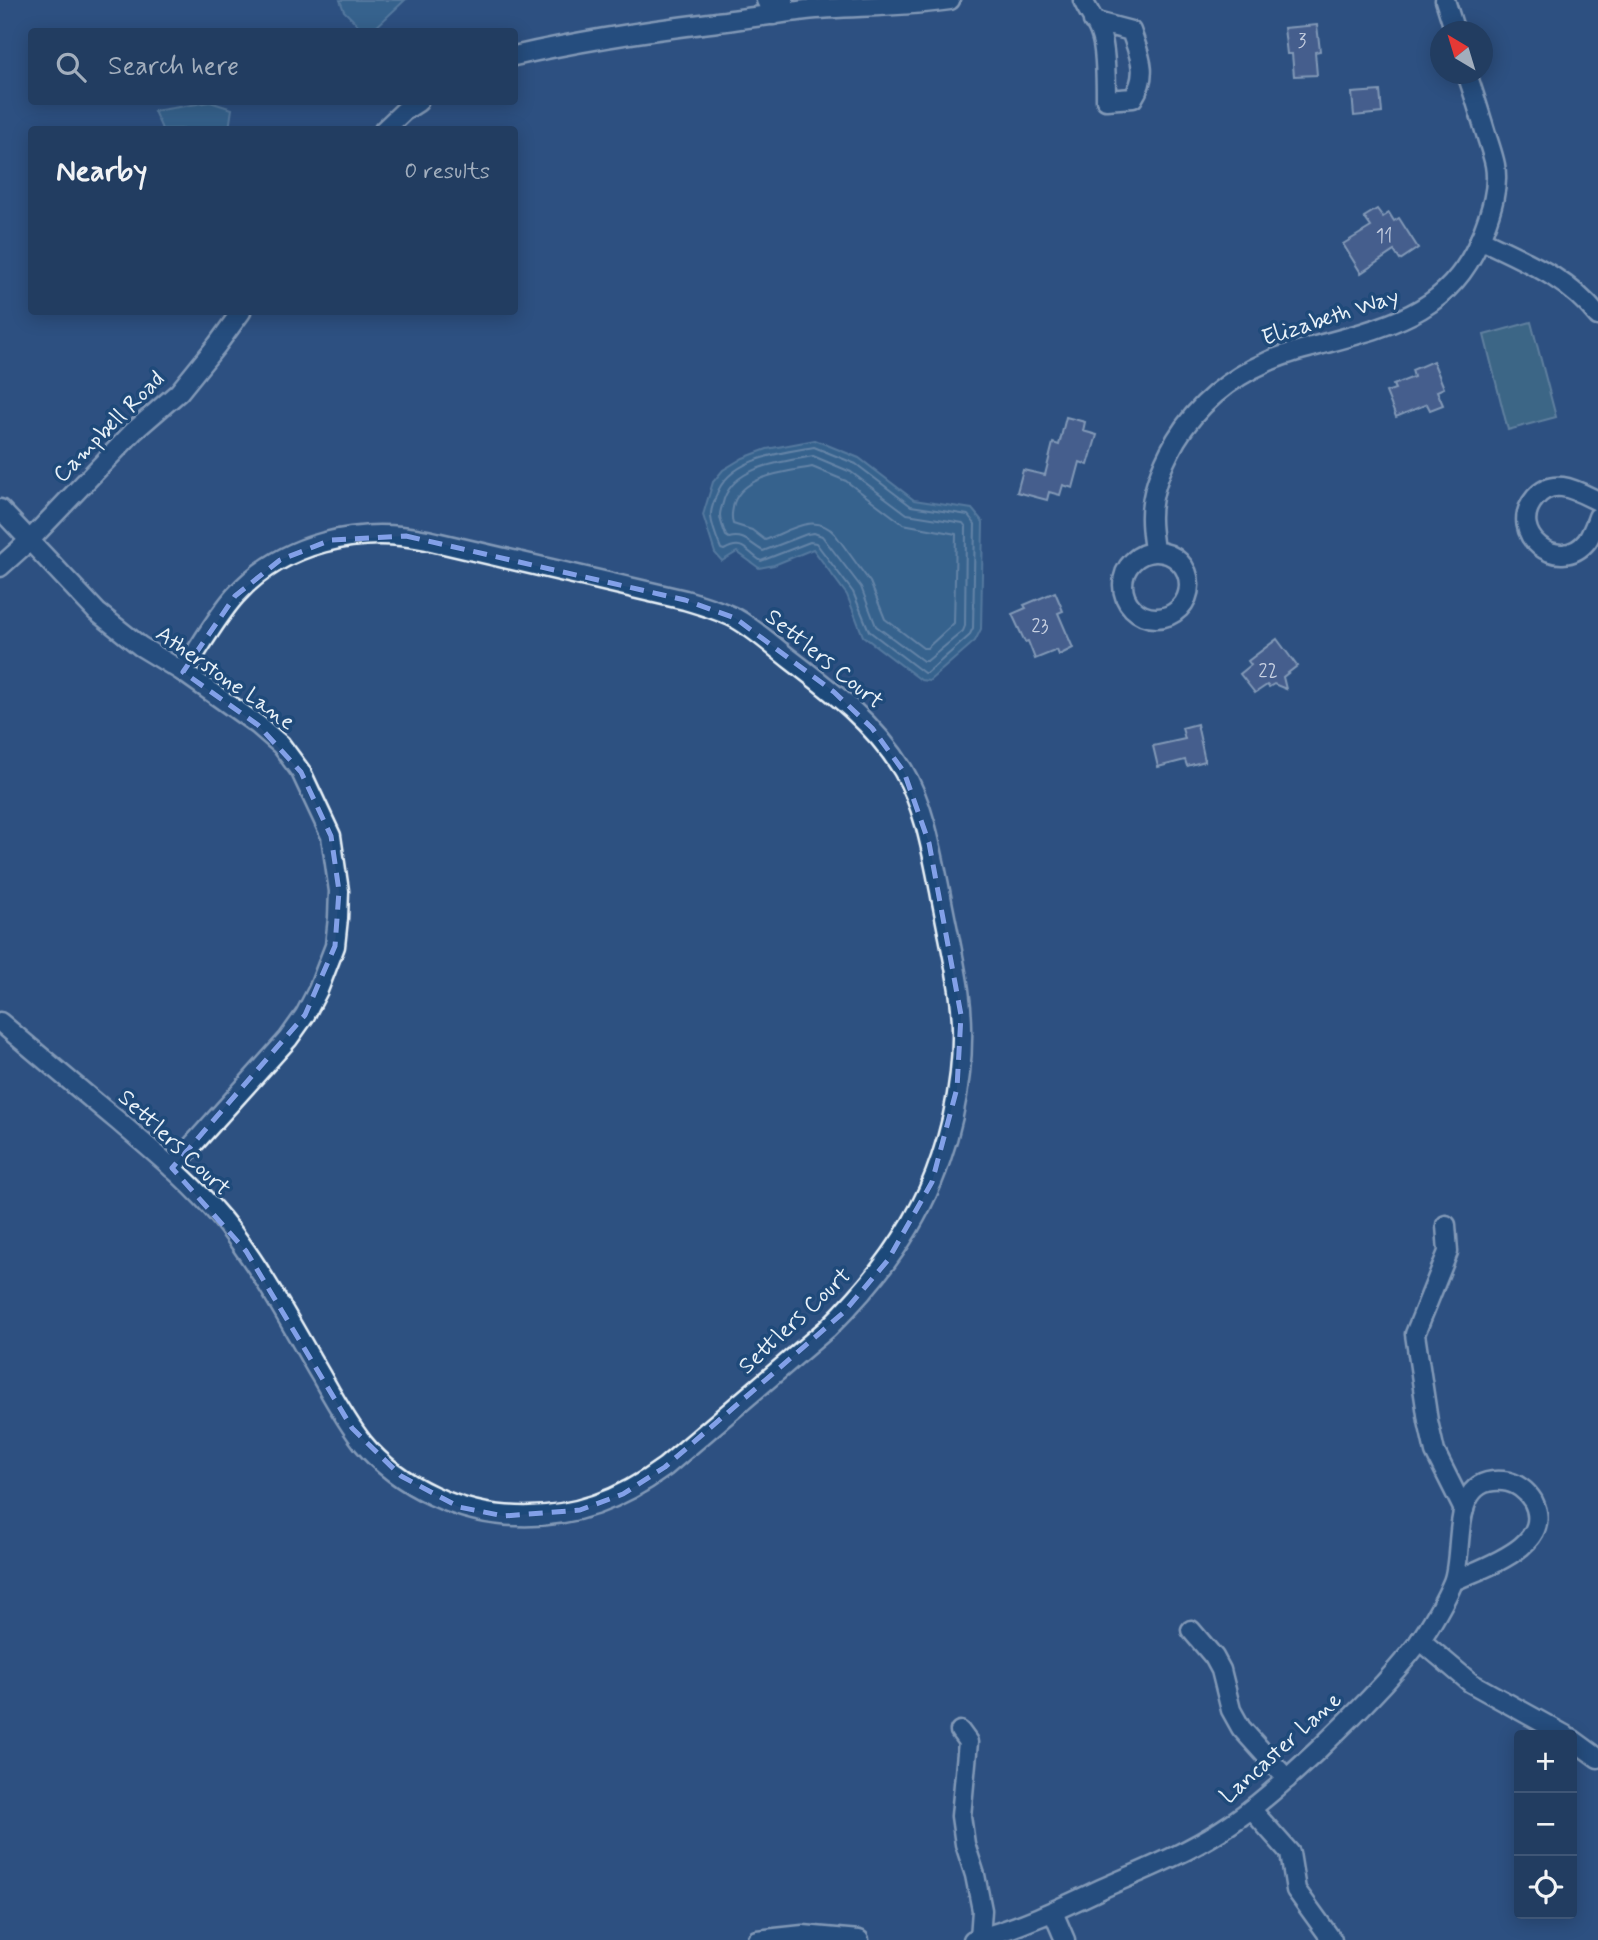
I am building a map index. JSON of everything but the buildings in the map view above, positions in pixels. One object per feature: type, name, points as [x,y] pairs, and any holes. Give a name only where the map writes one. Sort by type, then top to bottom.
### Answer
[{"type":"street","points":[[518,55],[569,43],[769,7],[784,0]]},
{"type":"street","points":[[769,7],[807,10],[927,4],[950,0]]},
{"type":"street","points":[[1083,0],[1093,21],[1102,36],[1106,100],[1133,98],[1141,87],[1144,73],[1131,31],[1093,21]]},
{"type":"street","points":[[1445,0],[1452,21]]},
{"type":"street","name":"Elizabeth Way","points":[[1154,551],[1150,521],[1162,469],[1180,434],[1205,403],[1233,380],[1268,361],[1370,331],[1410,316],[1440,296],[1464,270],[1480,239],[1496,183],[1495,165],[1470,84]]},
{"type":"street","points":[[388,126],[413,105]]},
{"type":"street","points":[[1480,239],[1558,278],[1598,316]]},
{"type":"street","name":"Campbell Road","points":[[0,567],[29,541],[134,431],[179,392],[239,315]]},
{"type":"street","points":[[1598,501],[1571,488],[1548,488],[1530,504],[1527,527],[1531,538],[1547,552],[1568,553],[1586,542],[1598,517]]},
{"type":"street","name":"Atherstone Lane","points":[[0,509],[97,612],[140,646],[258,724],[281,745],[301,772],[331,835],[339,891],[335,946],[318,990],[288,1039],[172,1168]]},
{"type":"street","name":"Settlers Court","points":[[0,1022],[200,1194],[246,1251],[365,1446],[419,1488],[459,1507],[481,1513],[530,1517],[580,1510],[623,1494],[665,1467],[827,1329],[875,1277],[923,1203],[942,1157],[957,1088],[962,1040],[959,991],[937,877],[914,791],[892,752],[872,728],[834,692],[750,628],[735,618],[685,600],[427,540],[406,536],[367,535],[314,545],[263,571],[223,610],[183,672]]},
{"type":"street","points":[[1446,1225],[1448,1252],[1415,1334],[1435,1452],[1464,1510]]},
{"type":"street","points":[[1454,1581],[1520,1549],[1535,1529],[1537,1516],[1534,1503],[1527,1492],[1504,1481],[1479,1487],[1471,1494],[1464,1510]]},
{"type":"street","name":"Lancaster Lane","points":[[977,1939],[1001,1933],[1053,1912],[1184,1851],[1219,1832],[1287,1779],[1366,1702],[1420,1640],[1454,1581],[1464,1510]]},
{"type":"street","points":[[1191,1630],[1214,1657],[1221,1670],[1231,1710],[1241,1728],[1287,1779]]},
{"type":"street","points":[[1420,1640],[1471,1683],[1556,1730]]},
{"type":"street","points":[[960,1731],[968,1742],[961,1816],[965,1844],[982,1910],[977,1939]]},
{"type":"street","points":[[1577,1743],[1598,1758]]},
{"type":"street","points":[[1251,1808],[1290,1853],[1296,1890],[1332,1940]]},
{"type":"street","points":[[1053,1912],[1065,1940]]},
{"type":"street","points":[[757,1940],[803,1935],[859,1940]]},
{"type":"highlighted area","points":[[406,536],[685,600],[735,618],[834,692],[872,728],[904,772],[929,843],[961,1015],[957,1088],[932,1182],[888,1260],[844,1312],[665,1467],[623,1494],[580,1510],[504,1516],[459,1507],[401,1476],[352,1428],[246,1251],[172,1168],[305,1015],[335,946],[339,891],[331,836],[301,772],[258,725],[183,672],[235,596],[280,560],[331,540]]},
{"type":"green space","points":[[1531,322],[1556,417],[1508,430],[1484,335]]},
{"type":"water","points":[[340,0],[405,0],[375,28],[361,28],[344,11]]},
{"type":"water","points":[[191,105],[219,105],[232,109],[229,126],[161,126],[154,111]]},
{"type":"water","points":[[815,440],[859,458],[914,500],[972,509],[983,522],[981,629],[975,641],[929,681],[921,680],[863,636],[847,595],[813,549],[774,565],[759,568],[737,552],[722,561],[715,553],[703,515],[713,482],[723,470],[743,458],[767,449]]}]
